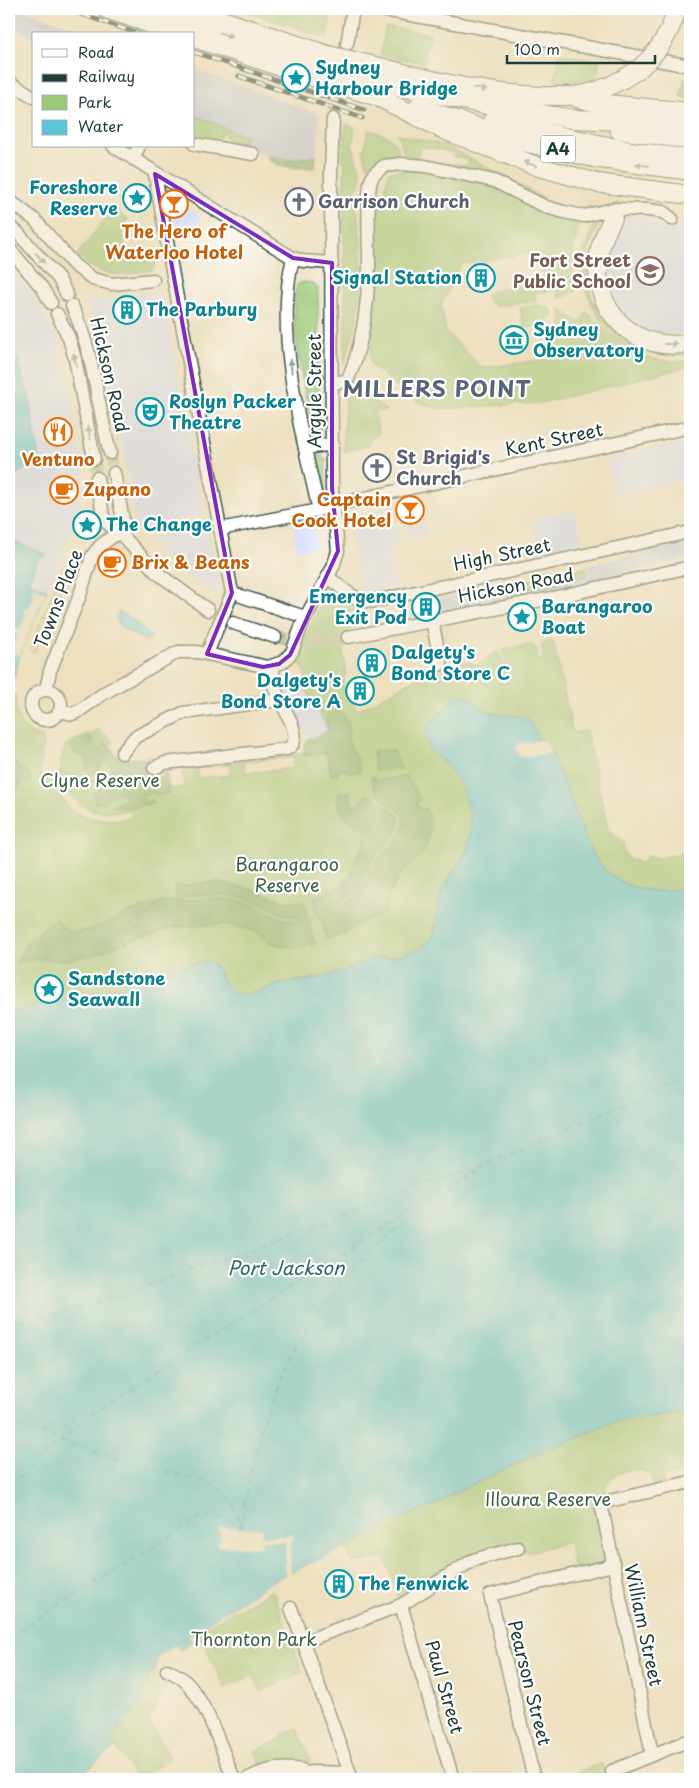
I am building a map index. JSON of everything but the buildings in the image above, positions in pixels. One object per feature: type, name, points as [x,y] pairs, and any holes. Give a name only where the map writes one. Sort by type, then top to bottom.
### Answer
[{"type":"highway","points":[[106,9],[174,32]]},
{"type":"highway","points":[[146,9],[328,69],[381,83],[486,105],[573,119],[646,135],[690,140]]},
{"type":"highway","points":[[188,9],[328,54],[381,83],[444,130],[517,160],[597,183],[690,195]]},
{"type":"highway","points":[[195,38],[294,72],[381,83],[432,80],[531,96],[567,96],[599,91],[624,80],[636,71],[658,50],[671,26],[677,9]]},
{"type":"highway","name":"A4","points":[[381,83],[429,110],[519,140],[594,158],[690,171]]},
{"type":"highway","points":[[567,96],[614,105],[688,108]]},
{"type":"highway","points":[[429,110],[473,117],[631,151],[690,159]]},
{"type":"highway","points":[[573,119],[690,124]]},
{"type":"highway","points":[[577,140],[690,146]]},
{"type":"highway","points":[[576,177],[623,182],[690,185]]},
{"type":"highway","points":[[613,218],[600,245],[598,264],[599,286],[611,312],[622,326],[643,338],[663,344],[690,343]]},
{"type":"street","points":[[378,9],[433,13],[690,66]]},
{"type":"street","points":[[347,44],[352,16]]},
{"type":"street","points":[[9,82],[32,96]]},
{"type":"street","name":"Argyle Street","points":[[273,666],[286,660],[292,652],[304,619],[333,568],[338,551],[333,506],[331,171],[333,119]]},
{"type":"street","points":[[195,144],[253,154]]},
{"type":"street","points":[[116,148],[293,258],[310,262],[332,263]]},
{"type":"street","points":[[133,159],[138,148]]},
{"type":"street","points":[[333,383],[345,382],[348,379],[363,325],[368,286],[369,193],[373,175],[380,168],[394,164],[425,166],[494,181],[549,208],[578,215],[588,216],[613,209],[632,209],[663,212],[672,219]]},
{"type":"street","points":[[156,174],[232,594],[207,654]]},
{"type":"street","points":[[9,200],[35,220],[74,265],[93,279],[112,284],[153,280]]},
{"type":"street","name":"Hickson Road","points":[[9,226],[17,232],[58,279],[70,300],[84,332],[97,385],[110,453]]},
{"type":"street","name":"Hickson Road","points":[[9,248],[43,289],[69,338],[75,359],[94,459]]},
{"type":"street","points":[[293,258],[288,278],[286,301],[290,370],[318,510]]},
{"type":"street","name":"Kent Street","points":[[220,529],[318,510],[351,501],[690,427]]},
{"type":"street","points":[[305,448],[333,444]]},
{"type":"street","points":[[114,474],[123,520],[123,525],[119,532]]},
{"type":"street","points":[[97,478],[103,516],[106,523],[119,532],[156,572],[208,610]]},
{"type":"street","name":"Towns Place","points":[[46,690],[50,671],[80,595],[92,556],[101,545],[119,532]]},
{"type":"street","name":"High Street","points":[[328,577],[356,598],[368,602],[690,532]]},
{"type":"street","name":"Hickson Road","points":[[348,637],[552,598],[690,567]]},
{"type":"street","points":[[232,594],[304,619]]},
{"type":"street","points":[[432,621],[441,664]]},
{"type":"street","points":[[233,623],[275,636]]},
{"type":"street","points":[[60,711],[72,714],[79,711],[104,693],[178,652],[191,651],[263,667],[273,666],[274,685],[294,729],[296,737],[294,743],[287,749],[165,763],[154,768]]},
{"type":"street","points":[[46,690],[56,693],[61,701],[60,711],[55,717],[47,720],[38,717],[34,714],[31,705],[34,696],[37,692],[46,690]]},
{"type":"street","points":[[122,753],[136,737],[183,713],[280,700]]},
{"type":"street","name":"William Street","points":[[652,1754],[601,1503],[690,1482]]},
{"type":"street","points":[[303,1642],[401,1605],[474,1560],[518,1548]]},
{"type":"street","name":"Pearson Street","points":[[534,1779],[490,1595],[613,1566]]},
{"type":"street","name":"Paul Street","points":[[401,1605],[452,1779]]},
{"type":"street","points":[[247,1779],[276,1768],[290,1767],[312,1772],[350,1776],[291,1608]]},
{"type":"street","points":[[168,1670],[183,1679],[193,1691],[209,1719],[234,1779]]},
{"type":"street","points":[[613,1775],[652,1754],[690,1740]]},
{"type":"street","points":[[272,1779],[312,1772]]},
{"type":"highlighted area","points":[[155,174],[293,258],[332,263],[332,488],[338,551],[290,655],[279,664],[263,667],[207,654],[232,593]]},
{"type":"shaded area","points":[[9,9],[22,9],[87,32],[32,32],[32,38],[9,24]]},
{"type":"shaded area","points":[[195,69],[320,114],[316,156],[286,161],[244,147],[247,138],[195,115]]},
{"type":"shaded area","points":[[173,199],[201,216],[196,223],[176,227],[170,200]]},
{"type":"shaded area","name":"Fort Street Public School","points":[[690,206],[690,332],[672,334],[652,332],[637,324],[624,312],[615,298],[610,281],[609,262],[613,241],[626,216],[659,218],[664,226],[682,225],[683,213]]},
{"type":"shaded area","points":[[9,267],[36,299],[60,346],[69,385],[86,483],[78,516],[47,590],[29,583],[40,555],[17,543],[9,547],[9,478],[39,461],[15,359],[9,362]]},
{"type":"shaded area","points":[[157,291],[163,300],[167,317],[203,515],[136,528],[110,377],[96,323],[85,303]]},
{"type":"shaded area","points":[[690,440],[690,478],[615,495],[607,460]]},
{"type":"shaded area","name":"Captain Cook Hotel","points":[[420,500],[427,533],[412,537],[408,534],[402,505]]},
{"type":"shaded area","points":[[393,506],[400,541],[388,546],[396,587],[362,593],[348,522],[353,515]]},
{"type":"shaded area","points":[[575,510],[583,546],[541,555],[533,519]]},
{"type":"shaded area","points":[[206,522],[220,588],[218,594],[191,579],[173,565],[147,539],[172,534],[173,528]]},
{"type":"shaded area","points":[[312,523],[317,547],[298,551],[293,526]]},
{"type":"shaded area","points":[[690,543],[690,558],[414,619],[411,605]]},
{"type":"shaded area","points":[[292,677],[301,679],[328,730],[312,739],[309,738],[282,688],[285,681]]},
{"type":"green space","points":[[239,9],[299,9],[331,15],[327,38]]},
{"type":"green space","points":[[385,28],[430,34],[424,63],[381,55]]},
{"type":"green space","points":[[560,54],[600,61],[596,78],[576,82],[554,81]]},
{"type":"green space","points":[[195,115],[246,137],[243,143],[240,144],[227,139],[222,132],[220,138],[195,134]]},
{"type":"green space","points":[[346,124],[355,127],[352,148],[354,148],[355,157],[361,172],[359,183],[353,194],[360,234],[361,280],[359,306],[344,366],[345,162],[342,161]]},
{"type":"green space","points":[[368,130],[384,135],[392,140],[395,143],[398,154],[385,157],[367,166],[363,150],[365,150]]},
{"type":"green space","points":[[396,134],[447,146],[544,198],[538,198],[453,167],[454,163],[467,166],[469,159],[452,156],[452,152],[420,146],[417,158],[404,155],[400,138]]},
{"type":"green space","points":[[268,155],[286,160],[316,156],[315,168],[279,165],[268,160]]},
{"type":"green space","points":[[402,169],[431,170],[496,185],[577,219],[579,223],[571,265],[576,291],[559,299],[557,290],[535,293],[536,301],[495,306],[488,301],[486,295],[489,292],[552,280],[523,254],[461,264],[441,305],[446,332],[482,368],[541,360],[562,326],[561,310],[580,323],[587,312],[621,343],[644,356],[658,360],[690,361],[690,366],[541,403],[439,409],[418,402],[373,367],[370,361],[378,271],[380,200],[384,194],[389,172]]},
{"type":"green space","points":[[113,209],[128,219],[122,230],[128,263],[156,259],[152,270],[112,274],[96,269],[77,255]]},
{"type":"green space","points":[[604,217],[591,241],[587,257],[587,279],[592,298],[601,315],[614,330],[631,341],[649,349],[669,352],[690,351],[690,354],[661,355],[633,348],[611,332],[594,309],[584,282],[583,255],[596,218]]},
{"type":"green space","points":[[303,282],[313,283],[318,288],[320,430],[313,430],[295,332],[295,295],[298,284]]},
{"type":"green space","points":[[537,305],[550,308],[553,313],[549,321],[542,325],[524,328],[520,308]]},
{"type":"green space","points":[[355,387],[387,411],[374,411],[379,433],[370,440],[369,446],[343,452],[345,398]]},
{"type":"green space","points":[[320,455],[326,460],[325,494],[318,490],[313,459]]},
{"type":"green space","points":[[585,568],[587,576],[510,593],[508,585]]},
{"type":"green space","name":"Barangaroo Reserve","points":[[330,589],[338,591],[366,612],[355,616],[343,653],[346,673],[342,685],[357,711],[433,669],[432,666],[461,661],[479,665],[490,655],[498,652],[505,666],[507,664],[502,650],[532,644],[537,649],[537,659],[543,660],[542,645],[548,641],[553,641],[573,733],[586,731],[608,830],[624,843],[623,848],[626,856],[641,864],[647,856],[661,858],[690,851],[690,887],[665,891],[641,888],[618,880],[608,872],[599,863],[588,845],[546,740],[539,741],[517,716],[497,714],[484,710],[469,696],[450,701],[431,722],[427,730],[427,743],[430,748],[459,782],[470,810],[472,827],[471,837],[465,854],[441,893],[433,935],[430,941],[423,947],[402,955],[381,957],[333,974],[284,982],[248,994],[240,994],[229,989],[214,964],[207,961],[160,972],[141,983],[9,1011],[9,693],[16,696],[16,710],[20,723],[30,732],[43,737],[40,776],[61,773],[61,760],[66,744],[89,733],[91,736],[98,729],[113,741],[109,747],[113,749],[114,755],[131,759],[153,756],[143,766],[146,775],[154,780],[161,777],[167,770],[313,753],[328,730],[303,683],[306,683],[305,673],[297,660],[313,619]],"holes":[[[293,757],[294,768],[245,773],[244,762]],[[230,764],[231,775],[198,778],[197,768]],[[182,769],[184,787],[169,789],[167,773]],[[66,788],[72,797],[86,808],[111,812],[130,810],[132,818],[110,820],[81,815],[65,803],[58,793]]]},
{"type":"green space","points":[[338,710],[347,720],[351,748],[358,760],[360,772],[348,773],[347,770],[338,771],[338,775],[333,774],[331,776],[327,755],[324,753],[304,756],[304,746],[309,738],[312,739],[328,730],[326,716]]},
{"type":"green space","name":"Clyne Reserve","points":[[87,736],[92,738],[92,743],[99,750],[104,746],[104,743],[113,749],[114,755],[143,760],[144,772],[152,779],[160,777],[166,772],[169,794],[156,795],[153,792],[141,797],[141,801],[152,801],[153,803],[129,808],[111,806],[127,800],[124,794],[117,792],[103,802],[94,803],[96,801],[93,795],[96,790],[101,789],[102,783],[97,784],[93,782],[96,777],[100,777],[105,782],[109,780],[111,772],[110,764],[104,761],[98,771],[91,775],[86,769],[87,760],[83,756],[76,755],[71,746]]},
{"type":"green space","points":[[392,750],[401,768],[375,771],[373,752]]},
{"type":"green space","points":[[11,758],[23,772],[26,770],[31,778],[30,782],[26,781],[20,785],[15,792],[9,781],[9,761]]},
{"type":"green space","points":[[406,776],[421,800],[416,802],[420,810],[426,808],[428,813],[430,824],[429,837],[423,853],[403,872],[390,896],[380,893],[382,886],[377,883],[380,875],[372,870],[375,863],[400,836],[404,822],[399,811],[378,793],[371,777],[375,777],[375,781]]},
{"type":"green space","points":[[342,791],[342,793],[350,792],[352,805],[362,803],[366,795],[369,795],[393,811],[399,818],[397,831],[374,859],[361,851],[365,842],[365,828],[361,828],[344,815],[338,804],[337,795]]},
{"type":"green space","points":[[359,852],[372,861],[358,891],[317,914],[314,897],[332,891],[346,882]]},
{"type":"green space","points":[[371,872],[377,875],[373,884],[378,886],[375,894],[389,898],[383,914],[359,924],[343,935],[326,939],[322,920],[316,917],[341,906],[359,894]]},
{"type":"green space","points":[[215,882],[242,887],[281,900],[303,901],[308,916],[292,917],[253,900],[234,896],[176,897],[174,887]]},
{"type":"green space","points":[[211,898],[246,902],[285,920],[293,921],[312,917],[310,928],[316,944],[308,943],[306,946],[291,947],[276,945],[255,931],[227,924],[174,927],[125,943],[120,933],[140,926],[138,919],[158,913],[155,904]]},
{"type":"green space","points":[[153,905],[155,912],[134,918],[136,924],[117,933],[121,944],[114,947],[79,958],[28,960],[16,963],[26,943],[55,918],[61,924],[60,926],[73,932],[82,931],[104,925],[127,913]]},
{"type":"green space","name":"Illoura Reserve","points":[[672,1413],[690,1416],[690,1471],[663,1477],[664,1484],[654,1486],[649,1474],[643,1471],[630,1470],[611,1478],[605,1490],[609,1562],[574,1570],[569,1542],[521,1554],[519,1546],[399,1600],[387,1562],[382,1557],[352,1562],[345,1547],[379,1530],[378,1528],[437,1504],[455,1493],[527,1459],[614,1422]]},
{"type":"green space","name":"Thornton Park","points":[[273,1590],[302,1672],[261,1692],[253,1675],[225,1688],[198,1631]]},
{"type":"green space","points":[[156,1663],[156,1673],[166,1683],[149,1722],[171,1758],[137,1779],[117,1748],[110,1741],[121,1725],[139,1707],[136,1705]]},
{"type":"green space","points":[[297,1728],[311,1761],[283,1760],[260,1764],[255,1751],[283,1738],[281,1735]]},
{"type":"green space","points":[[601,1763],[609,1779],[560,1779]]},
{"type":"sand","points":[[64,564],[69,566],[34,652],[30,650]]},
{"type":"water","points":[[15,359],[18,360],[30,400],[39,461],[9,478],[9,362]]},
{"type":"water","points":[[17,543],[46,554],[45,557],[40,556],[29,582],[47,590],[20,655],[15,677],[9,680],[9,547]]},
{"type":"water","points":[[119,611],[128,616],[151,638],[145,641],[122,628],[116,619]]},
{"type":"water","name":"Port Jackson","points":[[460,694],[471,698],[483,709],[492,713],[527,718],[539,740],[546,740],[588,845],[599,863],[608,873],[618,880],[641,889],[665,891],[690,887],[690,1416],[672,1413],[614,1422],[527,1459],[455,1493],[437,1504],[379,1528],[379,1530],[365,1538],[276,1579],[197,1629],[201,1638],[196,1641],[191,1633],[177,1643],[188,1636],[192,1641],[185,1648],[180,1650],[175,1644],[159,1656],[136,1705],[139,1707],[121,1725],[110,1741],[117,1748],[114,1748],[75,1779],[9,1779],[9,1011],[141,983],[160,972],[207,961],[214,964],[226,988],[241,995],[252,995],[285,982],[325,977],[371,959],[393,957],[419,949],[428,943],[433,936],[442,889],[468,849],[471,830],[470,814],[461,787],[453,773],[429,748],[426,732],[430,724],[447,707],[455,695]]},
{"type":"pier","points":[[33,587],[46,592],[20,655],[11,652],[18,635],[14,633],[16,629],[20,630],[26,614],[23,613],[25,608],[28,609],[35,594],[31,592]]},
{"type":"pier","points":[[546,740],[551,753],[522,757],[517,753],[516,748],[520,743]]},
{"type":"pier","points":[[218,1528],[263,1529],[261,1536],[284,1537],[291,1533],[295,1538],[291,1541],[290,1569],[292,1573],[286,1575],[285,1572],[286,1542],[260,1540],[263,1547],[217,1546],[220,1540]]},
{"type":"ferry route","points":[[9,1322],[49,1316],[101,1302],[488,1164],[690,1075]]},
{"type":"ferry route","points":[[9,1486],[92,1413],[189,1350],[485,1165]]},
{"type":"ferry route","points":[[241,1528],[248,1484],[262,1424],[290,1357],[305,1332],[339,1286],[379,1245],[410,1219],[478,1171]]},
{"type":"ferry route","points":[[9,1422],[82,1448],[207,1482],[221,1490],[230,1500],[241,1527]]},
{"type":"ferry route","points":[[9,1636],[199,1519],[221,1517],[231,1520],[240,1527]]},
{"type":"tunnel","points":[[333,119],[341,78]]},
{"type":"tunnel","points":[[671,122],[682,102],[690,80]]},
{"type":"tunnel","points":[[613,218],[653,153]]},
{"type":"tunnel","points":[[110,453],[114,473]]},
{"type":"tunnel","points":[[94,459],[97,478]]},
{"type":"tunnel","points":[[275,637],[311,641],[348,637]]},
{"type":"railway","points":[[66,9],[133,32]]},
{"type":"railway","points":[[195,52],[364,110]]},
{"type":"railway","points":[[239,76],[362,118]]},
{"type":"place","name":"Sydney Harbour Bridge","points":[[296,78]]},
{"type":"place","name":"Foreshore Reserve","points":[[137,198]]},
{"type":"place","name":"Garrison Church","points":[[299,202]]},
{"type":"place","name":"The Hero of Waterloo Hotel","points":[[174,204]]},
{"type":"place","name":"Fort Street Public School","points":[[650,271]]},
{"type":"place","name":"Signal Station","points":[[481,278]]},
{"type":"place","name":"The Parbury","points":[[127,310]]},
{"type":"place","name":"Sydney Observatory","points":[[514,340]]},
{"type":"place","name":"Roslyn Packer Theatre","points":[[150,412]]},
{"type":"place","name":"Ventuno","points":[[58,432]]},
{"type":"place","name":"St Brigid's Church","points":[[377,468]]},
{"type":"place","name":"Zupano","points":[[64,490]]},
{"type":"place","name":"Captain Cook Hotel","points":[[410,510]]},
{"type":"place","name":"The Change","points":[[87,525]]},
{"type":"place","name":"Brix & Beans","points":[[112,563]]},
{"type":"place","name":"Emergency Exit Pod","points":[[426,607]]},
{"type":"place","name":"Barangaroo Boat","points":[[522,617]]},
{"type":"place","name":"Dalgety's Bond Store C","points":[[372,663]]},
{"type":"place","name":"Dalgety's Bond Store A","points":[[360,691]]},
{"type":"place","name":"Sandstone Seawall","points":[[49,989]]},
{"type":"place","name":"The Fenwick","points":[[339,1584]]},
{"type":"district","name":"MILLERS POINT","points":[[437,389]]}]
